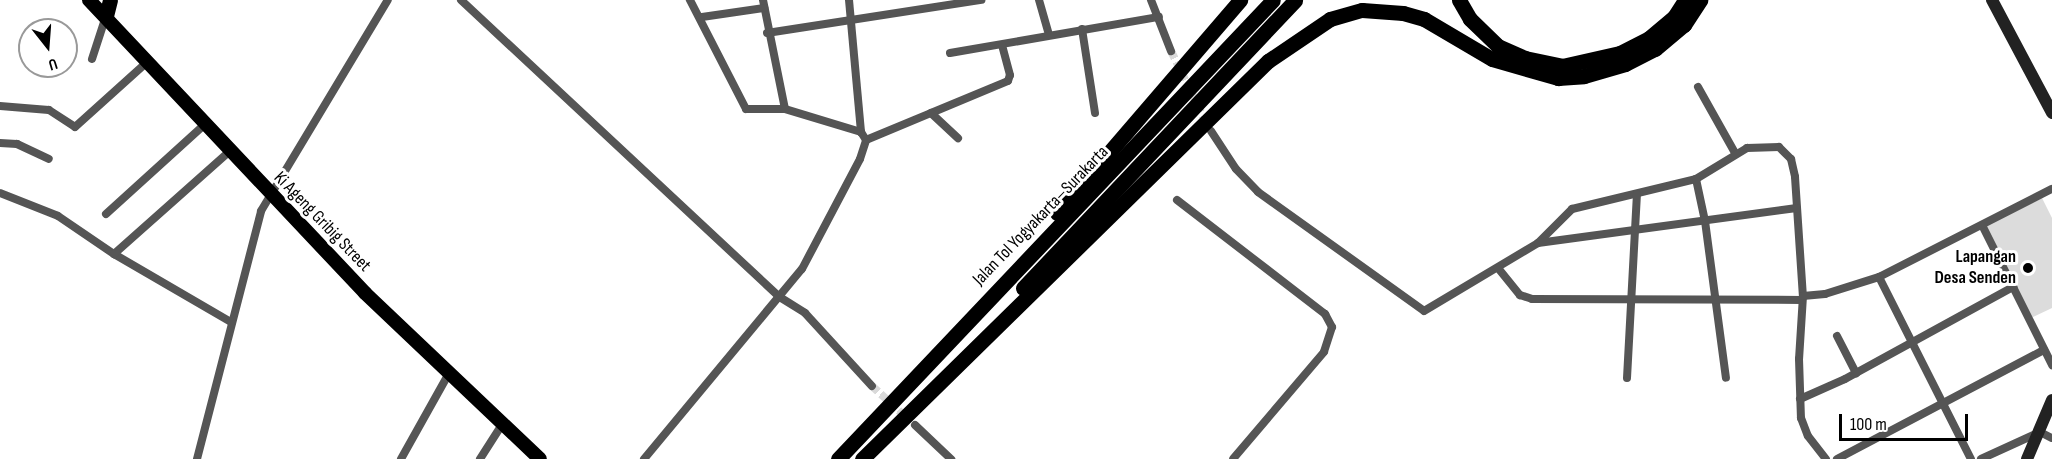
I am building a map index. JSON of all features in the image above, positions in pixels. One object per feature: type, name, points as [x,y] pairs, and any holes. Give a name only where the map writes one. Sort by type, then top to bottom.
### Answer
[{"type":"highway","points":[[936,354],[1240,0]]},
{"type":"highway","name":"Jalan Tol Yogyakarta–Surakarta","points":[[838,459],[1273,0]]},
{"type":"highway","name":"Jalan Tol Yogyakarta–Surakarta","points":[[862,459],[1295,0]]},
{"type":"highway","points":[[1459,0],[1470,19],[1498,46],[1525,58],[1563,66],[1620,53],[1649,38],[1674,17],[1684,0]]},
{"type":"highway","points":[[862,459],[1268,61],[1330,19],[1362,10],[1403,13],[1432,23],[1492,59],[1558,78],[1584,76],[1625,64],[1655,49],[1684,25],[1700,0]]},
{"type":"main road","name":"Ki Ageng Gribig Street","points":[[101,5],[146,63],[268,192],[448,375],[540,459]]},
{"type":"street","points":[[197,459],[231,322],[268,192],[388,0]]},
{"type":"street","points":[[461,0],[778,296],[805,313],[872,386]]},
{"type":"street","points":[[690,0],[702,17],[742,105],[752,111],[785,109],[864,136],[931,113],[1008,81],[1010,75],[1002,45]]},
{"type":"street","points":[[644,459],[810,256],[860,159],[864,136],[849,0]]},
{"type":"street","points":[[767,33],[981,0]]},
{"type":"street","points":[[1039,0],[1049,34]]},
{"type":"street","points":[[1151,0],[1171,51]]},
{"type":"street","points":[[1992,0],[2052,113]]},
{"type":"street","points":[[702,17],[764,4],[767,33],[785,109]]},
{"type":"street","points":[[92,59],[101,5]]},
{"type":"street","points":[[950,53],[1002,45],[1049,34],[1159,17]]},
{"type":"street","points":[[1082,29],[1095,113]]},
{"type":"street","points":[[0,106],[52,111],[75,127],[146,63]]},
{"type":"street","points":[[1698,87],[1735,153]]},
{"type":"street","points":[[931,113],[958,138]]},
{"type":"street","points":[[106,213],[204,125]]},
{"type":"street","points":[[1210,131],[1236,169],[1258,192],[1421,310],[1433,309],[1538,243],[1572,209],[1696,179],[1735,153],[1761,145],[1775,145],[1784,151],[1794,169],[1803,298],[1800,399],[1804,430],[1826,459]]},
{"type":"street","points":[[0,143],[17,144],[49,159]]},
{"type":"street","points":[[114,254],[230,151]]},
{"type":"street","points":[[1696,179],[1705,221],[1726,378]]},
{"type":"street","points":[[1498,268],[1525,298],[1631,301],[1803,298],[1825,294],[1879,277],[2052,189]]},
{"type":"street","points":[[0,193],[58,216],[114,254],[231,322]]},
{"type":"street","points":[[1627,378],[1637,194]]},
{"type":"street","points":[[1177,201],[1325,314],[1332,327],[1324,352],[1233,459]]},
{"type":"street","points":[[1538,243],[1797,208]]},
{"type":"street","points":[[1982,225],[2052,365]]},
{"type":"street","points":[[1879,277],[1971,459]]},
{"type":"street","points":[[1800,399],[1856,373],[2013,287]]},
{"type":"street","points":[[1837,336],[1856,373]]},
{"type":"street","points":[[1837,459],[2044,350]]},
{"type":"street","points":[[403,458],[448,375]]},
{"type":"street","points":[[2027,459],[2052,400]]},
{"type":"street","points":[[480,459],[502,423]]},
{"type":"street","points":[[915,425],[951,459]]},
{"type":"street","points":[[2040,432],[2052,438]]},
{"type":"street","points":[[1981,459],[2040,432]]},
{"type":"shaded area","name":"Lapangan Desa Senden","points":[[2042,198],[2052,218],[2052,308],[2029,319],[1983,227]]},
{"type":"tunnel","points":[[1171,51],[1206,122]]},
{"type":"tunnel","points":[[872,386],[908,419]]},
{"type":"place","name":"Lapangan Desa Senden","points":[[2028,268]]}]
